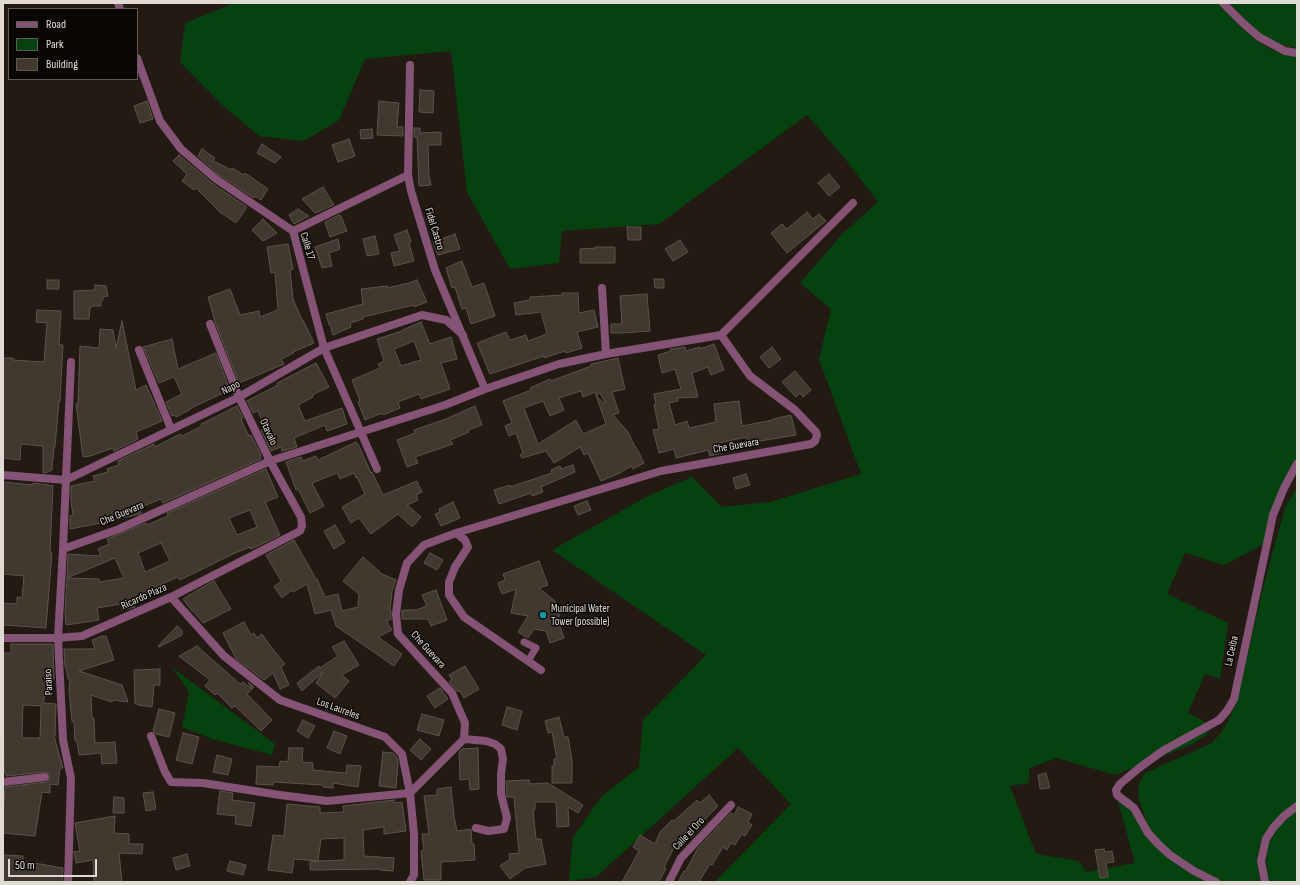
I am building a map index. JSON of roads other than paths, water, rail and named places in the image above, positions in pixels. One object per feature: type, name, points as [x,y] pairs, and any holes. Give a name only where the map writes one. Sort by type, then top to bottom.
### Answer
[{"type":"street","points":[[1223,3],[1259,37],[1285,50],[1297,53]]},
{"type":"street","name":"Calle 17","points":[[138,61],[160,121],[181,149],[216,180],[293,232],[324,348],[377,468]]},
{"type":"street","name":"Fidel Castro","points":[[410,65],[408,175],[411,191],[435,270],[485,389]]},
{"type":"street","points":[[293,232],[408,175]]},
{"type":"street","points":[[721,335],[853,204]]},
{"type":"street","points":[[602,288],[606,354]]},
{"type":"street","name":"Napo","points":[[66,480],[240,397],[324,348],[422,315],[446,320],[463,335]]},
{"type":"street","name":"Otavalo","points":[[210,324],[240,397],[270,461],[301,517],[302,526],[300,531],[284,539]]},
{"type":"street","name":"Che Guevara","points":[[63,549],[119,529],[270,461],[445,405],[485,389],[560,364],[606,354],[721,335],[750,376],[795,410],[816,432],[817,435],[811,444],[661,470],[456,533],[424,545],[407,563],[398,590],[396,614],[398,634],[452,693],[465,723],[464,739]]},
{"type":"street","points":[[139,350],[171,429]]},
{"type":"street","name":"Paraiso","points":[[68,882],[71,778],[63,740],[58,638],[71,362]]},
{"type":"street","name":"La Ceiba","points":[[1216,882],[1194,871],[1170,855],[1159,845],[1146,830],[1134,808],[1117,795],[1116,790],[1120,784],[1139,768],[1164,750],[1219,720],[1234,699],[1273,516],[1284,488],[1297,464]]},
{"type":"street","points":[[3,475],[66,480]]},
{"type":"street","points":[[456,533],[465,540],[468,547],[455,567],[449,582],[449,595],[464,617],[541,670]]},
{"type":"street","name":"Ricardo Plaza","points":[[3,638],[58,638],[82,636],[171,597],[284,539]]},
{"type":"street","name":"Los Laureles","points":[[171,597],[224,656],[280,700],[385,737],[402,754],[410,793],[414,834],[414,875],[410,882]]},
{"type":"street","points":[[151,736],[165,772],[171,782],[203,783],[327,801],[410,793],[464,739],[486,741],[496,744],[501,749],[504,760],[501,774],[501,794],[507,818],[504,829],[488,831],[476,828]]},
{"type":"street","points":[[3,782],[44,777]]},
{"type":"street","name":"Calle el Oro","points":[[669,882],[681,858],[732,805]]},
{"type":"street","points":[[1265,882],[1261,860],[1266,839],[1280,820],[1297,806]]},
{"type":"lane","points":[[524,642],[536,648],[528,662]]},
{"type":"place","name":"Municipal Water Tower (possible)","points":[[543,615]]}]
